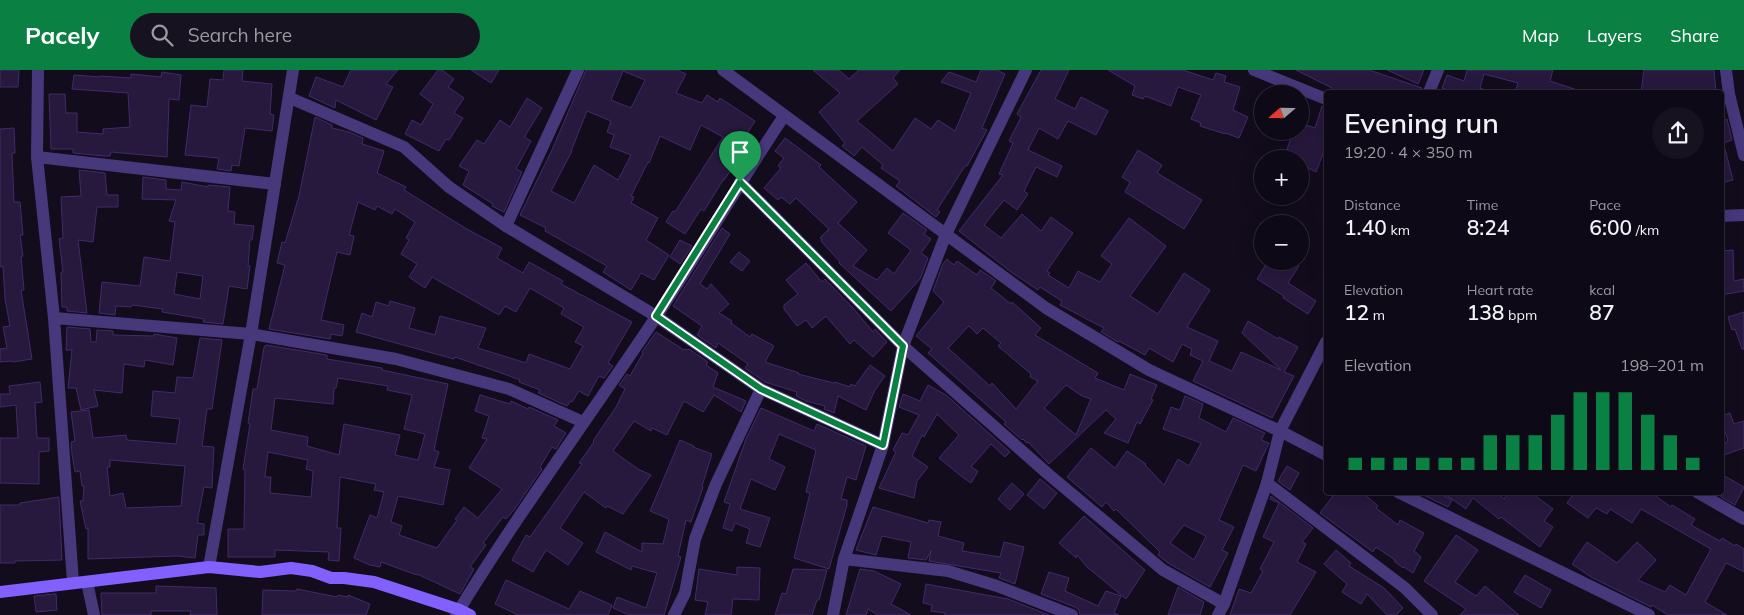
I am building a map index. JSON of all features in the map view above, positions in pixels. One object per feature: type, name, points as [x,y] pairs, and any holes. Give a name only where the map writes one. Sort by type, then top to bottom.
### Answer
[{"type":"main road","points":[[0,592],[209,567],[260,572],[291,568],[312,571],[331,578],[374,582],[462,613]]},
{"type":"street","points":[[38,70],[37,157],[54,318],[73,582]]},
{"type":"street","points":[[209,567],[251,334],[293,70]]},
{"type":"street","points":[[506,226],[578,70]]},
{"type":"street","points":[[723,70],[1046,308],[1149,370],[1280,431],[1324,454]]},
{"type":"street","points":[[833,615],[844,559],[883,445],[903,346],[946,234],[1026,70]]},
{"type":"street","points":[[1254,70],[1324,98]]},
{"type":"street","points":[[1430,90],[1438,70]]},
{"type":"street","points":[[1726,70],[1729,94],[1744,155]]},
{"type":"street","points":[[290,98],[404,147],[449,187],[506,226],[656,316],[761,389],[883,445]]},
{"type":"street","points":[[462,613],[583,422],[656,316],[784,116]]},
{"type":"street","points":[[37,157],[275,184]]},
{"type":"street","points":[[740,182],[903,346],[1048,474],[1139,551],[1221,610],[1267,482],[1280,431],[1324,346]]},
{"type":"street","points":[[1724,216],[1744,215]]},
{"type":"street","points":[[54,318],[251,334],[405,361],[509,389],[583,422]]},
{"type":"street","points":[[674,615],[685,593],[698,530],[716,484],[761,389]]},
{"type":"street","points":[[1267,482],[1405,588],[1432,615]]},
{"type":"street","points":[[1404,495],[1649,615]]},
{"type":"street","points":[[1702,495],[1744,519]]},
{"type":"street","points":[[844,559],[948,571],[997,586],[1072,615]]},
{"type":"street","points":[[87,582],[94,615]]},
{"type":"building","points":[[0,70],[19,70],[18,87],[0,87]]},
{"type":"building","points":[[224,70],[243,70],[242,81],[272,84],[270,114],[274,115],[272,131],[245,128],[239,166],[232,165],[231,171],[217,169],[219,158],[185,155],[191,105],[207,107],[210,79],[223,80]]},
{"type":"building","points":[[351,70],[398,70],[386,84],[393,87],[376,120],[336,100],[335,108],[309,96],[316,77],[343,87]]},
{"type":"building","points":[[438,70],[442,70],[454,79],[448,87],[464,98],[454,113],[463,118],[449,140],[446,139],[439,151],[405,134],[412,120],[421,125],[433,104],[420,94]]},
{"type":"building","points":[[471,70],[499,70],[491,83]]},
{"type":"building","points":[[586,70],[677,70],[686,74],[676,93],[702,103],[707,95],[718,102],[720,98],[755,121],[745,137],[749,140],[741,156],[723,180],[704,211],[701,209],[685,234],[666,222],[673,211],[675,212],[723,137],[701,125],[690,150],[660,136],[649,163],[631,196],[634,197],[631,203],[658,218],[646,240],[669,255],[654,280],[641,273],[631,290],[603,272],[607,266],[545,231],[546,228],[520,215],[552,150]],"holes":[[[623,71],[645,80],[631,108],[611,100]],[[587,111],[611,121],[607,132],[614,135],[610,147],[631,155],[618,180],[594,165],[574,203],[551,191],[572,151]]]},
{"type":"building","points":[[813,70],[839,70],[849,79],[859,70],[900,70],[893,78],[898,84],[857,121],[893,151],[915,118],[931,129],[938,120],[955,131],[971,93],[941,82],[949,72],[976,82],[981,70],[997,70],[1005,74],[982,128],[987,130],[967,166],[965,166],[937,210],[940,212],[936,217],[896,186],[900,181],[881,168],[883,165],[862,147],[854,156],[842,146],[845,143],[819,112],[840,93]]},
{"type":"building","points":[[1041,70],[1069,70],[1055,99],[1075,109],[1081,97],[1108,111],[1096,135],[1068,121],[1058,139],[1039,128],[1028,150],[1062,166],[1057,177],[1036,167],[1024,191],[1028,194],[1017,210],[1004,200],[984,225],[1001,238],[1022,214],[1041,231],[1051,217],[1073,233],[1047,271],[1050,273],[1048,275],[1069,288],[1078,271],[1100,282],[1112,264],[1101,256],[1129,218],[1166,246],[1130,296],[1158,314],[1184,273],[1210,290],[1187,327],[1218,341],[1209,361],[1232,371],[1241,352],[1281,370],[1242,333],[1248,321],[1278,339],[1279,337],[1298,347],[1284,372],[1294,376],[1272,418],[1193,381],[1203,361],[1190,355],[1192,349],[1182,344],[1173,362],[1149,348],[1145,355],[1118,342],[1101,332],[1104,328],[1060,305],[1062,301],[1040,287],[1038,290],[1011,272],[959,231],[1003,175],[999,174],[1013,143],[1009,141],[1021,117],[1017,114]]},
{"type":"building","points":[[1108,70],[1183,70],[1213,80],[1216,73],[1226,76],[1224,82],[1240,87],[1233,110],[1248,117],[1239,138],[1200,126],[1201,123],[1191,119],[1201,95],[1178,87],[1171,106],[1145,96],[1143,99],[1132,95],[1135,86]]},
{"type":"building","points":[[1296,70],[1369,70],[1422,88],[1422,90],[1332,90],[1332,88]]},
{"type":"building","points":[[1387,70],[1424,70],[1418,84]]},
{"type":"building","points":[[1467,70],[1553,70],[1550,81],[1577,90],[1516,90],[1518,83],[1484,74],[1480,88],[1485,90],[1448,90],[1442,88],[1447,75],[1464,81]]},
{"type":"building","points":[[1644,70],[1714,70],[1716,90],[1641,90]]},
{"type":"building","points":[[162,72],[181,75],[179,100],[169,99],[167,157],[111,152],[110,156],[104,156],[73,153],[73,149],[51,149],[49,94],[65,94],[66,113],[77,113],[77,132],[103,134],[103,129],[130,127],[128,93],[72,89],[74,75],[131,78],[131,74],[161,77]]},
{"type":"building","points":[[527,98],[542,108],[525,136],[525,138],[531,141],[516,169],[522,172],[504,212],[492,206],[493,204],[463,185],[469,171],[459,166],[477,140],[484,144],[500,120],[510,127]]},
{"type":"building","points":[[1322,106],[1324,106],[1324,151],[1316,172],[1309,168],[1309,150],[1287,150],[1290,140],[1309,140],[1309,126],[1315,128]]},
{"type":"building","points":[[315,117],[332,125],[332,128],[363,138],[362,144],[384,151],[377,173],[406,187],[404,190],[465,228],[502,248],[497,258],[523,273],[529,262],[563,281],[561,284],[632,322],[608,363],[613,366],[604,378],[599,376],[588,396],[579,391],[567,406],[538,393],[540,390],[504,374],[455,357],[454,359],[356,332],[362,313],[372,317],[376,302],[389,306],[390,301],[415,308],[409,328],[435,335],[440,316],[486,328],[478,348],[526,363],[529,354],[570,369],[583,346],[575,342],[584,327],[561,314],[564,308],[530,288],[516,312],[505,306],[499,315],[432,277],[425,288],[409,277],[417,264],[401,254],[409,240],[406,238],[415,222],[395,209],[392,214],[377,206],[375,210],[358,202],[349,235],[354,236],[350,255],[337,252],[321,320],[344,325],[342,336],[331,334],[330,339],[269,329],[285,265],[277,263],[282,242],[285,243],[299,196]]},
{"type":"building","points":[[1727,119],[1732,140],[1724,143],[1724,120]]},
{"type":"building","points":[[14,128],[15,153],[12,153],[14,202],[20,202],[24,290],[21,290],[32,359],[0,362],[0,349],[7,348],[3,327],[10,326],[5,299],[3,266],[0,267],[0,129]]},
{"type":"building","points":[[785,138],[821,165],[819,167],[857,202],[838,223],[867,250],[853,266],[877,280],[887,268],[894,274],[911,250],[888,233],[903,213],[927,230],[924,234],[931,239],[921,253],[928,258],[920,279],[891,311],[839,263],[821,241],[822,239],[820,238],[829,229],[796,198],[790,204],[781,197],[778,200],[764,188],[781,168],[778,166],[784,158],[775,151]]},
{"type":"building","points":[[1724,149],[1725,149],[1733,180],[1724,182]]},
{"type":"building","points":[[1138,150],[1162,165],[1157,173],[1202,200],[1184,229],[1125,192],[1130,182],[1122,177]]},
{"type":"building","points":[[79,170],[105,173],[107,195],[118,195],[118,207],[97,207],[93,242],[78,240],[87,313],[67,311],[67,307],[62,307],[61,272],[63,272],[59,239],[63,238],[61,197],[81,196]]},
{"type":"building","points":[[143,177],[166,180],[166,189],[181,190],[182,182],[208,187],[208,185],[230,187],[228,211],[235,212],[234,224],[254,226],[252,240],[250,240],[248,266],[250,266],[247,289],[229,286],[223,324],[203,322],[204,319],[162,312],[163,309],[132,305],[131,307],[116,306],[115,315],[99,313],[102,282],[140,286],[144,257],[170,261],[175,222],[169,221],[176,200],[142,199]],"holes":[[[177,272],[203,276],[200,299],[174,294]]]},
{"type":"building","points":[[722,228],[730,234],[700,284],[707,289],[711,284],[729,304],[719,313],[732,321],[731,323],[750,337],[752,334],[774,346],[765,362],[798,374],[850,387],[851,384],[855,386],[870,365],[885,376],[875,390],[866,410],[838,396],[834,413],[824,409],[825,406],[796,396],[797,392],[765,382],[745,368],[748,364],[718,343],[716,348],[697,335],[702,326],[673,306]]},
{"type":"building","points":[[680,240],[692,246],[680,264],[670,257]]},
{"type":"building","points":[[1733,250],[1734,281],[1744,279],[1744,291],[1724,294],[1724,251]]},
{"type":"building","points":[[739,252],[750,261],[742,271],[730,262]]},
{"type":"building","points":[[947,259],[954,265],[957,261],[977,275],[980,270],[996,281],[991,288],[1011,304],[1012,302],[1041,328],[1035,335],[1098,373],[1095,378],[1124,390],[1130,374],[1157,385],[1151,399],[1153,400],[1140,424],[1137,422],[1128,443],[1104,433],[1116,419],[1106,410],[1049,464],[1028,442],[1022,440],[1004,424],[1006,422],[928,353],[932,349],[916,336],[944,302],[933,291],[943,264]],"holes":[[[969,326],[977,334],[983,328],[1001,343],[998,346],[1031,374],[1030,377],[1038,381],[1016,409],[992,383],[990,386],[948,348]],[[1066,385],[1082,396],[1091,399],[1076,435],[1044,408]]]},
{"type":"building","points":[[806,263],[822,282],[825,279],[873,332],[875,329],[887,342],[873,357],[854,340],[850,344],[826,316],[812,328],[806,320],[797,326],[784,309],[784,305],[798,294],[786,280]]},
{"type":"building","points":[[1262,270],[1296,270],[1288,283],[1316,301],[1308,314],[1257,279]]},
{"type":"building","points":[[1744,312],[1744,349],[1742,349],[1735,329],[1732,330],[1728,317]]},
{"type":"building","points":[[67,327],[90,329],[91,342],[96,342],[97,330],[113,331],[113,335],[154,336],[154,334],[177,338],[173,365],[145,360],[144,367],[124,364],[122,393],[94,390],[98,406],[81,410],[76,388],[68,388],[72,350],[66,350]]},
{"type":"building","points":[[656,332],[684,350],[689,349],[708,362],[706,365],[718,373],[713,387],[746,401],[741,412],[714,395],[703,412],[684,401],[667,435],[652,428],[651,431],[634,421],[613,451],[638,469],[651,475],[623,514],[607,506],[606,508],[584,492],[560,528],[583,543],[568,565],[546,550],[533,572],[512,560],[526,535],[530,537],[582,464],[579,463],[616,407],[625,389],[619,385],[627,374],[630,376],[642,352]]},
{"type":"building","points":[[200,338],[222,340],[212,409],[207,409],[202,446],[214,447],[212,488],[204,487],[197,523],[204,524],[204,535],[198,535],[195,558],[177,556],[88,559],[88,528],[86,529],[80,501],[83,501],[84,486],[82,486],[80,471],[75,472],[71,442],[75,441],[71,412],[89,410],[93,438],[126,435],[127,440],[176,444],[180,419],[151,416],[153,391],[175,393],[177,377],[193,378]],"holes":[[[110,460],[185,466],[181,506],[126,508],[123,493],[110,496],[107,467],[110,467]]]},
{"type":"building","points":[[266,345],[327,355],[327,359],[382,368],[382,370],[448,384],[434,450],[439,452],[434,467],[450,470],[443,505],[398,496],[391,522],[402,526],[399,535],[437,548],[464,507],[478,518],[502,489],[469,468],[487,439],[482,438],[489,416],[475,411],[480,395],[510,404],[511,401],[558,420],[554,426],[566,433],[556,449],[552,447],[540,467],[542,469],[514,510],[506,519],[503,517],[483,543],[486,545],[470,567],[474,569],[460,594],[417,574],[381,562],[380,567],[370,565],[354,558],[370,515],[377,518],[384,492],[374,490],[376,484],[340,477],[337,528],[341,528],[339,561],[328,560],[329,552],[275,550],[275,557],[228,557],[228,529],[244,529],[245,470],[243,469],[250,424],[248,423],[253,389],[257,389],[264,347]],"holes":[[[338,378],[388,386],[387,390],[412,395],[404,429],[425,434],[418,460],[395,455],[400,435],[344,424],[339,455],[307,446],[308,437],[271,430],[275,398],[333,404],[334,388],[336,388]],[[268,452],[308,460],[306,469],[313,471],[311,497],[270,493],[271,477],[265,477]]]},
{"type":"building","points":[[40,382],[42,402],[35,403],[37,438],[49,438],[49,451],[39,452],[39,484],[0,483],[0,438],[18,438],[16,405],[0,407],[0,394],[10,394],[9,386]]},
{"type":"building","points":[[928,385],[946,395],[1010,452],[1005,457],[991,444],[971,467],[978,471],[971,483],[939,458],[959,435],[937,414],[924,437],[922,435],[912,456],[928,467],[917,481],[914,498],[879,488],[896,452],[893,450],[902,433],[908,435],[919,415],[899,407],[903,394],[920,401]]},
{"type":"building","points":[[1185,396],[1203,404],[1199,418],[1226,432],[1233,418],[1265,433],[1261,440],[1269,443],[1256,471],[1243,465],[1219,520],[1234,527],[1222,550],[1228,553],[1210,587],[1168,563],[1158,555],[1160,552],[1116,509],[1114,511],[1106,502],[1102,507],[1067,477],[1091,448],[1115,468],[1127,451],[1146,464],[1164,485],[1178,459],[1189,466],[1201,443],[1163,429],[1171,407],[1180,410]],"holes":[[[1184,525],[1206,536],[1194,560],[1170,543]]]},
{"type":"building","points":[[761,408],[814,431],[817,424],[866,446],[856,480],[847,477],[841,499],[847,500],[847,505],[829,569],[794,558],[810,493],[806,492],[816,450],[779,434],[769,459],[785,467],[775,490],[751,479],[740,509],[770,518],[760,547],[746,543],[750,529],[735,523],[732,531],[723,528],[730,504],[724,502],[746,439]]},
{"type":"building","points":[[1730,413],[1734,424],[1744,421],[1744,448],[1724,455],[1724,445],[1728,440],[1724,429],[1724,415]]},
{"type":"building","points":[[680,440],[712,454],[703,487],[691,522],[686,520],[678,556],[681,557],[664,615],[629,615],[613,608],[617,597],[646,608],[657,573],[632,566],[631,570],[596,552],[605,532],[642,552],[642,543],[663,544],[669,519],[650,511]]},
{"type":"building","points":[[1287,466],[1299,473],[1290,490],[1278,481]]},
{"type":"building","points":[[1724,476],[1744,487],[1735,505],[1721,497],[1721,495],[1724,495]]},
{"type":"building","points":[[1040,479],[1057,493],[1044,509],[1027,495]]},
{"type":"building","points":[[1012,483],[1024,494],[1010,510],[998,499]]},
{"type":"building","points":[[1334,495],[1365,495],[1378,506],[1376,508],[1398,525],[1400,520],[1424,533],[1414,551],[1421,557],[1413,573],[1403,568],[1376,547],[1373,552],[1320,513]]},
{"type":"building","points":[[1423,495],[1443,495],[1452,500],[1448,507]]},
{"type":"building","points":[[1446,495],[1499,495],[1504,499],[1507,495],[1534,495],[1553,509],[1544,521],[1553,527],[1540,547],[1501,517],[1499,519],[1473,498],[1466,509]]},
{"type":"building","points":[[1573,495],[1654,495],[1671,507],[1672,505],[1695,519],[1691,525],[1720,541],[1722,538],[1744,549],[1744,572],[1726,563],[1705,602],[1727,615],[1668,615],[1652,605],[1651,607],[1591,577],[1572,564],[1587,542],[1617,563],[1637,542],[1656,560],[1638,580],[1665,592],[1670,585],[1686,595],[1711,549],[1641,509],[1632,523],[1610,509],[1607,514],[1596,508],[1588,518],[1567,503]]},
{"type":"building","points":[[1271,496],[1313,528],[1302,542],[1306,544],[1297,562],[1316,572],[1290,615],[1230,615],[1239,589],[1251,593],[1263,571],[1260,569],[1274,542],[1263,537],[1279,503],[1270,499]]},
{"type":"building","points":[[59,497],[62,560],[0,563],[0,505],[20,505],[20,503]]},
{"type":"building","points":[[873,507],[928,523],[929,520],[941,522],[938,536],[964,543],[962,551],[1000,557],[1004,542],[1024,547],[1015,584],[999,578],[1001,573],[929,561],[931,551],[926,560],[908,558],[911,542],[882,536],[876,555],[856,550]]},
{"type":"building","points":[[1084,516],[1145,570],[1126,599],[1087,567],[1077,555],[1076,558],[1059,543]]},
{"type":"building","points":[[1456,535],[1478,550],[1455,582],[1476,596],[1485,586],[1519,615],[1460,615],[1466,609],[1424,581]]},
{"type":"building","points":[[1336,550],[1351,563],[1349,566],[1384,588],[1403,608],[1396,615],[1387,615],[1367,594],[1361,604],[1342,592],[1347,584],[1324,564]]},
{"type":"building","points":[[737,567],[760,568],[759,600],[733,599],[731,615],[705,615],[708,602],[695,600],[699,569],[737,575]]},
{"type":"building","points":[[793,569],[827,570],[819,600],[817,600],[812,615],[775,615],[782,593],[786,594]]},
{"type":"building","points":[[860,569],[874,571],[901,584],[891,604],[911,615],[878,615],[868,609],[866,615],[846,615]]},
{"type":"building","points":[[1049,572],[1069,578],[1065,591],[1098,606],[1106,591],[1121,596],[1114,613],[1119,615],[1080,615],[1079,610],[1075,607],[1041,594]]},
{"type":"building","points":[[1525,575],[1551,590],[1541,608],[1514,592]]},
{"type":"building","points":[[506,580],[569,609],[580,591],[612,605],[608,615],[518,615],[495,604]]},
{"type":"building","points":[[926,584],[1008,599],[1049,615],[945,615],[945,613],[931,611],[932,605],[923,603]]},
{"type":"building","points":[[156,586],[216,588],[217,615],[190,615],[191,611],[151,611],[151,615],[102,615],[101,593],[156,593]]},
{"type":"building","points":[[1178,587],[1204,602],[1200,615],[1168,615]]},
{"type":"building","points":[[297,589],[337,597],[338,595],[348,597],[348,595],[370,604],[366,615],[262,615],[263,590],[296,591]]},
{"type":"building","points":[[56,594],[57,610],[36,612],[34,596]]},
{"type":"route","points":[[740,182],[903,346],[883,445],[761,389],[656,316],[740,182]]}]
